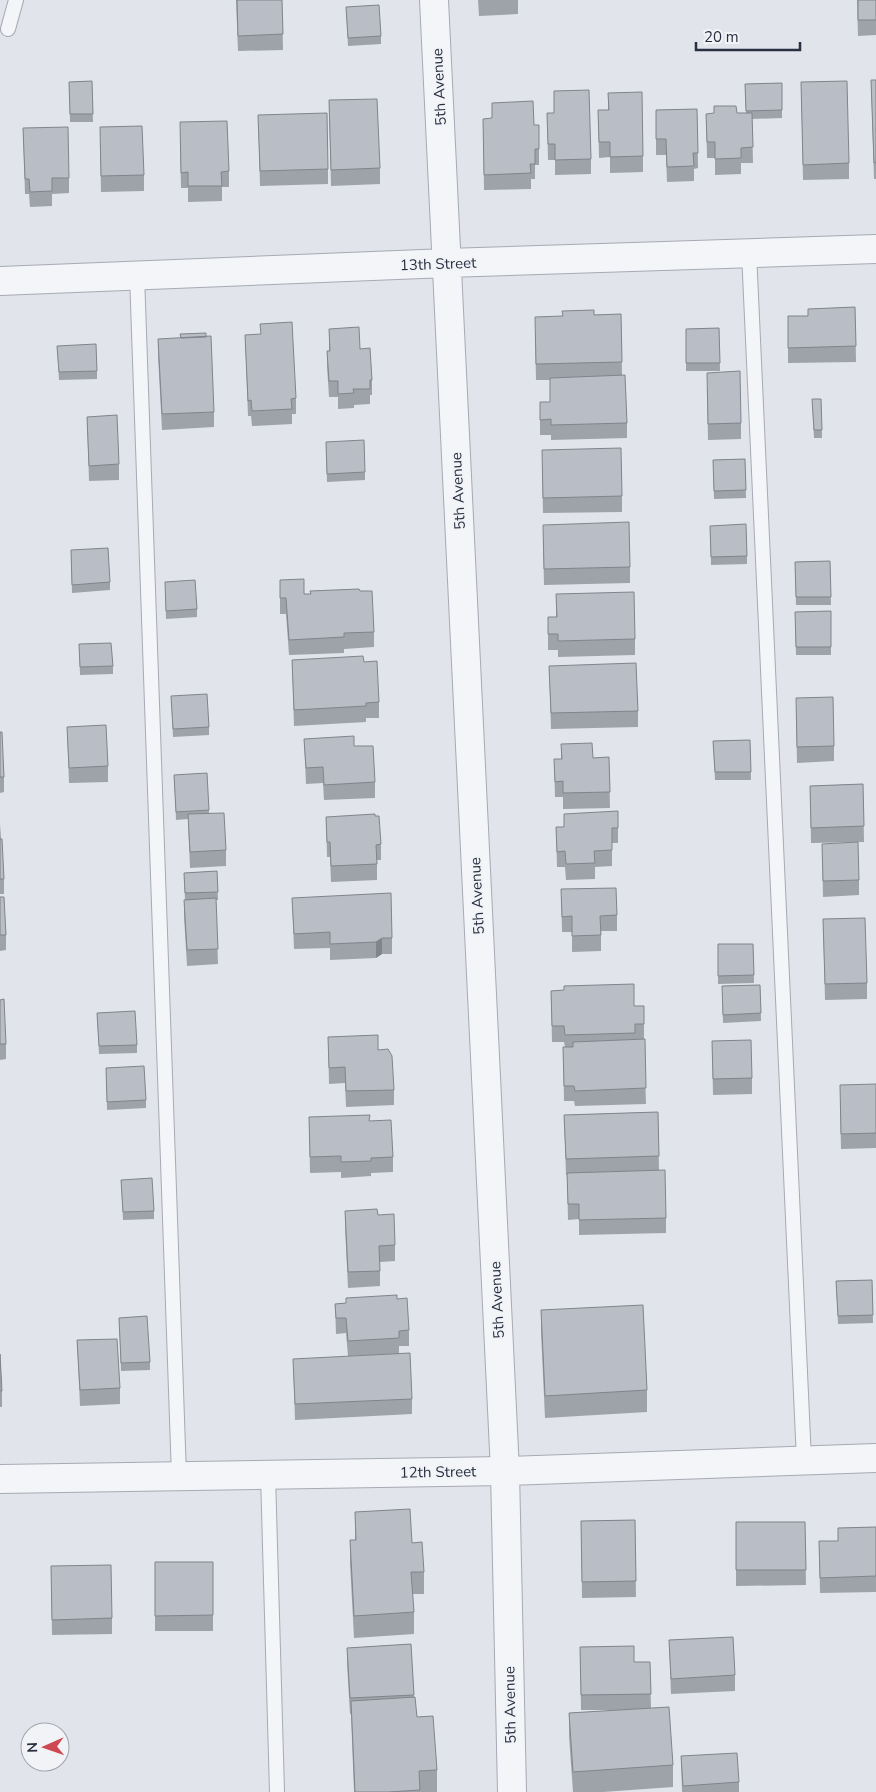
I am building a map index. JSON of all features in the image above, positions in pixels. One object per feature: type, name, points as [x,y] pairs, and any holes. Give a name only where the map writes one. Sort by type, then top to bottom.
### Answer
[{"type":"street","name":"5th Avenue","points":[[434,0],[505,1471],[512,1792]]},
{"type":"street","name":"13th Street","points":[[0,281],[447,263],[876,249]]},
{"type":"street","name":"12th Street","points":[[0,1479],[505,1471],[876,1458]]},
{"type":"lane","points":[[8,29],[16,0]]},
{"type":"lane","points":[[749,252],[804,1460]]},
{"type":"lane","points":[[137,275],[179,1476]]},
{"type":"lane","points":[[268,1475],[277,1792]]},
{"type":"building","points":[[237,0],[282,0],[283,34],[238,36]]},
{"type":"building","points":[[858,0],[876,0],[876,20],[858,20]]},
{"type":"building","points":[[379,5],[381,36],[348,38],[346,7]]},
{"type":"building","points":[[871,80],[876,80],[876,163],[874,163]]},
{"type":"building","points":[[92,81],[93,114],[70,114],[69,82]]},
{"type":"building","points":[[847,81],[849,163],[803,165],[801,82]]},
{"type":"building","points":[[782,83],[782,110],[746,111],[745,84]]},
{"type":"building","points":[[589,90],[591,159],[555,160],[555,144],[548,144],[547,113],[554,113],[554,91]]},
{"type":"building","points":[[642,92],[643,156],[610,157],[610,142],[599,142],[598,110],[609,110],[608,93]]},
{"type":"building","points":[[377,99],[380,168],[331,170],[329,100]]},
{"type":"building","points":[[533,101],[534,125],[539,125],[539,149],[535,149],[535,164],[530,164],[531,173],[484,175],[483,119],[492,118],[492,103]]},
{"type":"building","points":[[714,106],[736,106],[737,113],[752,113],[753,147],[741,148],[741,158],[715,159],[715,142],[707,142],[706,114],[714,113]]},
{"type":"building","points":[[697,109],[698,153],[693,153],[694,166],[667,167],[666,139],[656,139],[656,110]]},
{"type":"building","points":[[327,113],[328,169],[260,171],[258,115]]},
{"type":"building","points":[[227,121],[229,171],[221,172],[222,186],[188,186],[188,172],[181,173],[180,122]]},
{"type":"building","points":[[142,126],[144,175],[101,176],[100,127]]},
{"type":"building","points":[[68,127],[69,178],[52,178],[52,191],[30,192],[29,179],[25,179],[23,128]]},
{"type":"building","points":[[855,307],[856,346],[788,348],[788,316],[808,316],[808,309]]},
{"type":"building","points":[[594,310],[594,315],[621,314],[622,362],[536,364],[535,317],[563,316],[562,311]]},
{"type":"building","points":[[292,322],[296,398],[291,399],[292,409],[252,411],[251,400],[248,401],[245,335],[261,334],[260,324]]},
{"type":"building","points":[[359,327],[360,349],[370,348],[372,380],[370,380],[370,389],[353,389],[354,393],[338,394],[338,381],[329,381],[327,351],[330,351],[329,329]]},
{"type":"building","points":[[719,328],[720,363],[686,363],[686,329]]},
{"type":"building","points":[[206,333],[206,337],[181,338],[180,334]]},
{"type":"building","points":[[211,336],[214,412],[162,414],[158,339]]},
{"type":"building","points":[[96,344],[97,371],[59,372],[57,346]]},
{"type":"building","points":[[740,371],[741,423],[708,424],[707,373]]},
{"type":"building","points":[[625,375],[627,423],[551,425],[551,419],[540,420],[540,402],[550,402],[550,378]]},
{"type":"building","points":[[812,399],[821,399],[822,430],[814,430]]},
{"type":"building","points":[[117,415],[119,464],[89,466],[87,417]]},
{"type":"building","points":[[364,440],[365,472],[327,474],[326,442]]},
{"type":"building","points":[[621,448],[622,496],[543,498],[542,450]]},
{"type":"building","points":[[745,459],[746,490],[714,491],[713,460]]},
{"type":"building","points":[[629,522],[630,567],[544,569],[543,525]]},
{"type":"building","points":[[746,524],[747,556],[711,557],[710,526]]},
{"type":"building","points":[[108,548],[110,582],[72,585],[71,550]]},
{"type":"building","points":[[830,561],[831,597],[796,597],[795,562]]},
{"type":"building","points":[[304,579],[304,594],[311,594],[310,591],[359,589],[360,591],[372,591],[374,632],[344,633],[344,637],[289,640],[286,598],[280,598],[280,580]]},
{"type":"building","points":[[195,580],[197,609],[166,611],[165,582]]},
{"type":"building","points":[[634,592],[635,639],[558,641],[558,634],[548,634],[548,617],[557,617],[556,594]]},
{"type":"building","points":[[831,611],[831,647],[796,647],[795,612]]},
{"type":"building","points":[[111,643],[113,666],[80,667],[79,644]]},
{"type":"building","points":[[363,656],[364,662],[377,661],[379,702],[366,703],[366,706],[294,710],[292,660]]},
{"type":"building","points":[[636,663],[638,711],[551,713],[549,666]]},
{"type":"building","points":[[207,694],[209,727],[173,729],[171,696]]},
{"type":"building","points":[[833,697],[834,746],[797,747],[796,698]]},
{"type":"building","points":[[106,725],[108,766],[69,768],[67,727]]},
{"type":"building","points":[[0,732],[2,732],[4,777],[0,777]]},
{"type":"building","points":[[354,736],[354,746],[373,746],[375,782],[324,785],[323,767],[306,768],[304,739]]},
{"type":"building","points":[[750,740],[751,772],[715,772],[713,741]]},
{"type":"building","points":[[592,743],[593,758],[609,757],[610,792],[563,793],[563,781],[555,782],[554,759],[562,759],[561,744]]},
{"type":"building","points":[[207,773],[209,810],[176,812],[174,775]]},
{"type":"building","points":[[863,784],[864,826],[811,828],[810,786]]},
{"type":"building","points":[[618,811],[618,828],[612,828],[612,850],[594,851],[595,863],[566,864],[565,851],[557,852],[556,827],[564,827],[564,814]]},
{"type":"building","points":[[224,813],[226,850],[190,852],[188,814]]},
{"type":"building","points":[[375,814],[375,816],[379,816],[381,844],[376,845],[377,864],[331,866],[330,842],[327,842],[326,817]]},
{"type":"building","points":[[0,839],[2,839],[4,879],[0,879]]},
{"type":"building","points":[[858,842],[859,880],[823,881],[822,844]]},
{"type":"building","points":[[217,871],[218,892],[185,893],[184,873]]},
{"type":"building","points":[[616,888],[617,915],[600,916],[601,935],[572,936],[572,916],[562,917],[561,889]]},
{"type":"building","points":[[391,893],[392,938],[382,938],[376,942],[330,944],[330,932],[294,934],[292,898]]},
{"type":"building","points":[[0,897],[4,897],[6,935],[0,935]]},
{"type":"building","points":[[216,898],[218,949],[187,950],[184,900]]},
{"type":"building","points":[[865,918],[867,983],[825,984],[823,919]]},
{"type":"building","points":[[718,944],[753,944],[754,975],[718,976]]},
{"type":"building","points":[[634,984],[634,1006],[644,1006],[644,1024],[635,1024],[635,1033],[565,1035],[564,1026],[552,1026],[551,991],[564,990],[564,986]]},
{"type":"building","points":[[760,985],[761,1013],[723,1015],[722,986]]},
{"type":"building","points":[[4,999],[6,1044],[0,1044],[0,1000]]},
{"type":"building","points":[[135,1011],[137,1045],[99,1046],[97,1013]]},
{"type":"building","points":[[378,1035],[378,1050],[388,1049],[392,1056],[394,1090],[346,1091],[345,1067],[329,1068],[328,1037]]},
{"type":"building","points":[[645,1039],[646,1088],[575,1091],[574,1086],[564,1086],[563,1047],[573,1047],[573,1042]]},
{"type":"building","points":[[751,1040],[752,1078],[713,1079],[712,1041]]},
{"type":"building","points":[[144,1066],[146,1100],[107,1102],[106,1068]]},
{"type":"building","points":[[876,1084],[876,1133],[841,1134],[840,1085]]},
{"type":"building","points":[[658,1112],[659,1156],[566,1159],[564,1115]]},
{"type":"building","points":[[370,1115],[369,1121],[391,1120],[393,1157],[371,1158],[371,1161],[341,1162],[341,1156],[310,1157],[309,1117]]},
{"type":"building","points":[[665,1170],[666,1218],[579,1220],[579,1204],[568,1204],[567,1173]]},
{"type":"building","points":[[152,1178],[154,1211],[123,1212],[121,1180]]},
{"type":"building","points":[[377,1209],[378,1215],[394,1214],[395,1245],[379,1246],[380,1271],[348,1272],[345,1211]]},
{"type":"building","points":[[872,1280],[873,1315],[838,1316],[836,1281]]},
{"type":"building","points":[[397,1295],[397,1299],[407,1298],[409,1330],[399,1331],[399,1338],[348,1341],[346,1318],[336,1318],[335,1304],[346,1303],[346,1298]]},
{"type":"building","points":[[643,1305],[647,1390],[545,1396],[541,1310]]},
{"type":"building","points":[[147,1316],[150,1362],[121,1363],[119,1318]]},
{"type":"building","points":[[117,1339],[120,1388],[80,1390],[77,1340]]},
{"type":"building","points":[[410,1353],[412,1399],[295,1404],[293,1359]]},
{"type":"building","points":[[0,1354],[2,1391],[0,1391]]},
{"type":"building","points":[[410,1509],[412,1543],[422,1542],[424,1572],[411,1572],[414,1612],[354,1616],[350,1540],[356,1540],[355,1512]]},
{"type":"building","points":[[635,1520],[636,1581],[582,1582],[581,1521]]},
{"type":"building","points":[[736,1522],[805,1522],[806,1570],[736,1570]]},
{"type":"building","points":[[876,1527],[876,1576],[820,1578],[819,1541],[838,1541],[838,1528]]},
{"type":"building","points":[[155,1562],[213,1562],[213,1615],[155,1616]]},
{"type":"building","points":[[111,1565],[112,1618],[52,1620],[51,1566]]},
{"type":"building","points":[[733,1637],[735,1675],[671,1679],[669,1640]]},
{"type":"building","points":[[411,1644],[414,1695],[350,1698],[347,1648]]},
{"type":"building","points":[[634,1646],[634,1662],[650,1662],[651,1694],[581,1695],[580,1647]]},
{"type":"building","points":[[415,1697],[417,1717],[433,1716],[437,1770],[419,1771],[420,1790],[355,1792],[351,1701]]},
{"type":"building","points":[[669,1707],[673,1765],[573,1772],[569,1713]]},
{"type":"building","points":[[737,1753],[739,1782],[683,1786],[681,1756]]}]
